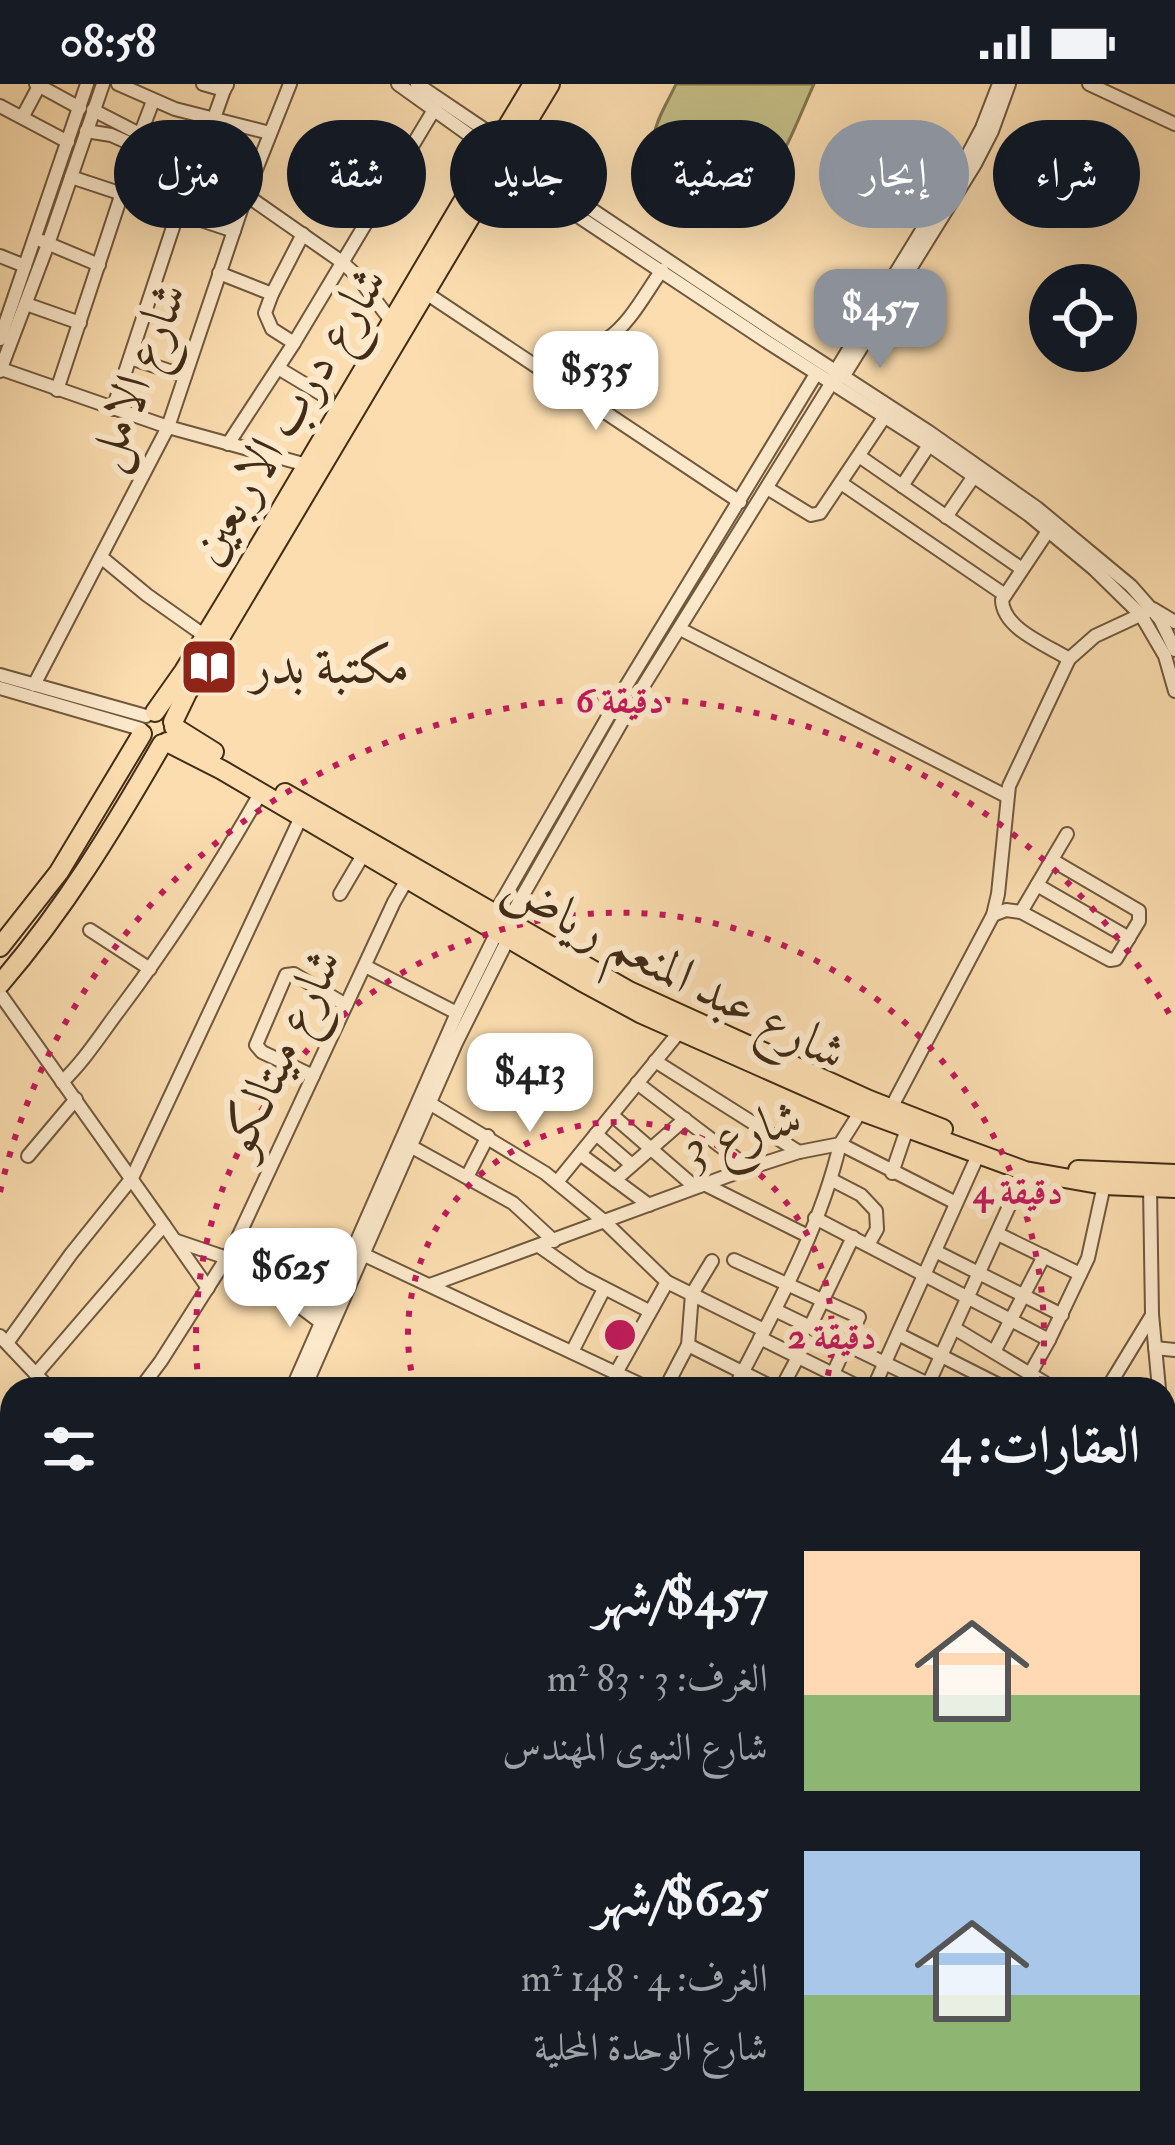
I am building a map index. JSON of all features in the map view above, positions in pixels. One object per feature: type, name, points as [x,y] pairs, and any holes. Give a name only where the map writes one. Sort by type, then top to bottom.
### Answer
[{"type":"highway","name":"شارع درب الاربعين","points":[[524,120],[550,84]]},
{"type":"highway","name":"شارع درب الاربعين","points":[[513,120],[525,87]]},
{"type":"highway","name":"شارع درب الاربعين","points":[[314,467],[392,322],[452,228]]},
{"type":"highway","name":"شارع درب الاربعين","points":[[157,729],[187,693],[235,599],[426,293],[460,228]]},
{"type":"highway","name":"شارع درب الاربعين","points":[[157,729],[206,636],[235,599]]},
{"type":"highway","name":"شارع عبد المنعم رياض","points":[[157,729],[363,855],[410,874]]},
{"type":"highway","name":"شارع عبد المنعم رياض","points":[[157,729],[680,1030],[865,1105],[891,1108],[1006,1153],[1108,1173],[1175,1174]]},
{"type":"highway","points":[[0,947],[157,729]]},
{"type":"highway","points":[[0,984],[67,901],[100,850],[157,729]]},
{"type":"highway","name":"شارع عبد المنعم رياض","points":[[603,986],[908,1129],[978,1155],[1025,1171],[1104,1186],[1175,1188]]},
{"type":"street","points":[[87,84],[86,131],[71,176],[13,301],[0,370],[168,427],[314,467]]},
{"type":"street","points":[[0,339],[25,266],[41,241],[68,142],[103,84]]},
{"type":"street","points":[[118,84],[139,89],[153,101],[271,133]]},
{"type":"street","points":[[203,84],[226,87],[214,118]]},
{"type":"street","name":"شارع الامل","points":[[263,153],[290,84]]},
{"type":"street","points":[[398,84],[453,120]]},
{"type":"street","points":[[417,84],[462,120]]},
{"type":"street","points":[[359,1252],[412,1147],[425,1101],[466,1022],[502,927],[623,705],[718,551],[766,488],[868,327],[965,160],[999,84]]},
{"type":"street","points":[[894,284],[975,164],[1009,84]]},
{"type":"street","points":[[1089,84],[1175,124]]},
{"type":"street","points":[[23,116],[38,85],[114,122]]},
{"type":"street","points":[[146,120],[153,101]]},
{"type":"street","points":[[0,106],[68,142]]},
{"type":"street","points":[[228,444],[295,343],[435,108]]},
{"type":"street","points":[[86,131],[114,136]]},
{"type":"street","points":[[71,176],[114,190]]},
{"type":"street","points":[[263,207],[343,262],[392,322]]},
{"type":"street","points":[[57,390],[114,217]]},
{"type":"street","points":[[607,224],[772,338],[816,374],[837,376],[884,416],[1048,531],[1147,612],[1175,622]]},
{"type":"street","points":[[113,410],[173,228]]},
{"type":"street","points":[[224,228],[233,231]]},
{"type":"street","name":"شارع الامل","points":[[38,690],[168,427],[234,228]]},
{"type":"street","points":[[605,228],[662,270],[959,452],[1101,559],[1147,612],[1172,654],[1175,691]]},
{"type":"street","points":[[295,343],[272,329],[265,313],[303,234]]},
{"type":"street","points":[[41,241],[98,265]]},
{"type":"street","points":[[0,256],[25,266]]},
{"type":"street","points":[[549,373],[568,356],[616,332],[662,270]]},
{"type":"street","points":[[219,273],[272,294]]},
{"type":"street","points":[[426,293],[740,502]]},
{"type":"street","points":[[13,301],[80,322]]},
{"type":"street","points":[[130,358],[185,376]]},
{"type":"street","points":[[278,368],[328,398]]},
{"type":"street","points":[[623,705],[680,629],[740,502],[816,374]]},
{"type":"street","points":[[792,415],[806,423]]},
{"type":"street","points":[[766,488],[820,513],[884,416]]},
{"type":"street","points":[[902,486],[929,445]]},
{"type":"street","points":[[859,456],[1022,569]]},
{"type":"street","points":[[946,517],[974,476]]},
{"type":"street","points":[[841,483],[1005,595]]},
{"type":"street","points":[[941,552],[960,526]]},
{"type":"street","points":[[1048,531],[1005,595],[1002,609],[1005,617],[1070,659]]},
{"type":"street","points":[[101,557],[206,636]]},
{"type":"street","points":[[891,1108],[993,915],[1006,796],[1070,659],[1095,637],[1147,612]]},
{"type":"street","points":[[680,629],[1006,796]]},
{"type":"street","name":"شارع عبد المنعم رياض","points":[[0,675],[16,687]]},
{"type":"street","name":"شارع عبد المنعم رياض","points":[[0,688],[38,690],[157,729]]},
{"type":"street","points":[[62,1082],[150,969],[261,793]]},
{"type":"street","points":[[39,1377],[3,1340],[132,1178],[301,817]]},
{"type":"street","points":[[1021,912],[1067,834]]},
{"type":"street","points":[[340,894],[363,855]]},
{"type":"street","points":[[993,915],[1021,912],[1110,960],[1118,958],[1140,918],[1137,909],[1052,860]]},
{"type":"street","name":"شارع ميتالكو","points":[[148,1377],[227,1258],[410,874]]},
{"type":"street","points":[[1037,885],[1129,938]]},
{"type":"street","points":[[90,930],[150,969]]},
{"type":"street","points":[[308,1377],[425,1101],[457,1013],[488,964]]},
{"type":"street","points":[[364,966],[457,1013]]},
{"type":"street","points":[[313,1076],[256,1045],[286,975],[294,974],[346,1005]]},
{"type":"street","points":[[0,994],[208,1288]]},
{"type":"street","points":[[557,1182],[680,1030]]},
{"type":"street","points":[[656,1061],[799,1153]]},
{"type":"street","points":[[637,1083],[748,1168]]},
{"type":"street","points":[[28,1156],[76,1099]]},
{"type":"street","points":[[425,1101],[557,1182],[667,1282],[839,1377]]},
{"type":"street","name":"شارع 3","points":[[430,1286],[748,1168],[840,1144],[865,1105]]},
{"type":"street","points":[[612,1115],[699,1186],[808,1236]]},
{"type":"street","points":[[614,1180],[685,1119]]},
{"type":"street","points":[[892,1173],[908,1129]]},
{"type":"street","points":[[596,1134],[632,1165]]},
{"type":"street","points":[[467,1177],[488,1136]]},
{"type":"street","points":[[740,1377],[832,1180],[840,1144],[956,1203]]},
{"type":"street","points":[[412,1147],[513,1203],[554,1240]]},
{"type":"street","points":[[580,1154],[649,1205]]},
{"type":"street","points":[[879,1377],[978,1155]]},
{"type":"street","points":[[932,1377],[1025,1171]]},
{"type":"street","points":[[832,1180],[871,1203],[876,1211],[878,1229],[868,1245]]},
{"type":"street","points":[[1030,1374],[1081,1274],[1104,1186]]},
{"type":"street","points":[[1150,1187],[1158,1377]]},
{"type":"street","points":[[815,1218],[1049,1340]]},
{"type":"street","points":[[36,1374],[164,1225]]},
{"type":"street","points":[[998,1234],[1081,1274]]},
{"type":"street","points":[[811,1327],[853,1238]]},
{"type":"street","points":[[176,1241],[227,1258],[289,1292],[329,1321]]},
{"type":"street","points":[[538,1246],[604,1289],[649,1311]]},
{"type":"street","points":[[935,1251],[1062,1316]]},
{"type":"street","points":[[359,1252],[624,1377]]},
{"type":"street","points":[[994,1352],[1044,1256]]},
{"type":"street","points":[[734,1260],[859,1317],[832,1377]]},
{"type":"street","points":[[671,1377],[688,1345],[692,1294],[712,1261]]},
{"type":"street","points":[[620,1375],[667,1282]]},
{"type":"street","points":[[572,1352],[604,1289]]},
{"type":"street","points":[[775,1310],[910,1377]]},
{"type":"street","points":[[1114,1377],[1152,1314]]},
{"type":"street","points":[[299,1377],[329,1321]]},
{"type":"street","points":[[954,1328],[1035,1377]]},
{"type":"street","points":[[898,1334],[980,1377]]},
{"type":"street","points":[[688,1345],[754,1377]]},
{"type":"street","points":[[1156,1348],[1175,1350]]},
{"type":"street","points":[[786,1377],[798,1357]]},
{"type":"street","points":[[1006,1377],[1016,1365]]},
{"type":"shaded area","points":[[676,84],[814,84],[795,127],[795,120],[659,120]]},
{"type":"place","name":"مكتبة بدر","points":[[209,667]]}]
